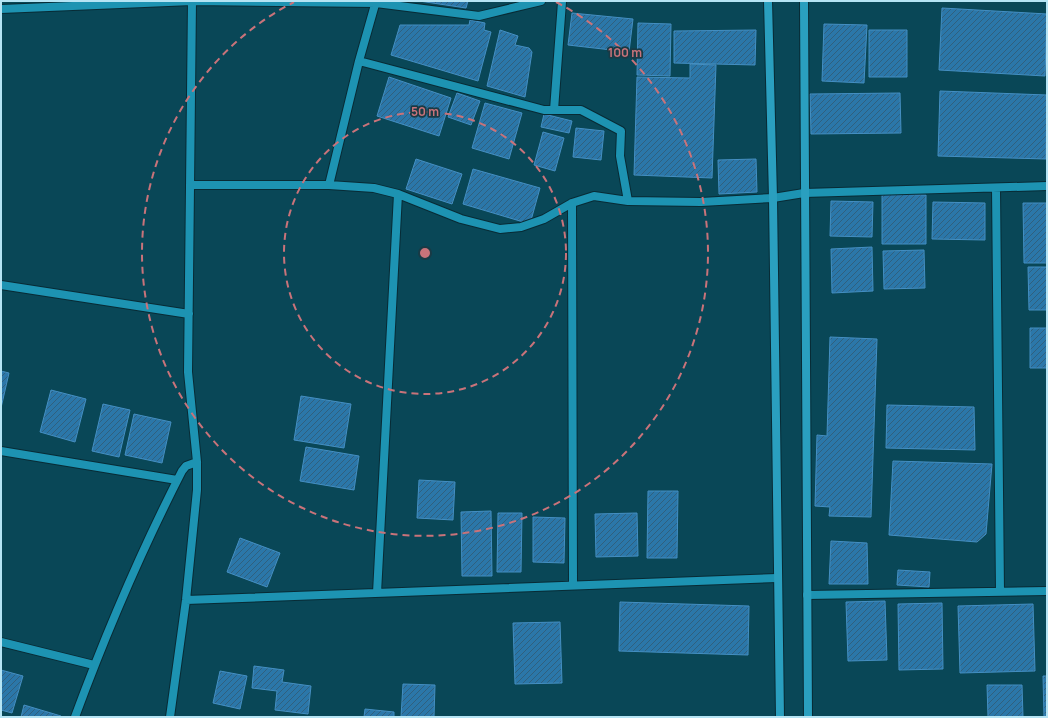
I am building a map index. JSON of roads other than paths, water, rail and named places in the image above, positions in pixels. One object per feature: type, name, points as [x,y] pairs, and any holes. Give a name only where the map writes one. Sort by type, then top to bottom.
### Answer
[{"type":"main road","points":[[768,1],[773,198],[780,717]]},
{"type":"main road","points":[[804,1],[808,717]]},
{"type":"street","points":[[1,9],[192,1],[376,2],[479,16],[541,1]]},
{"type":"street","points":[[170,717],[186,600],[197,490],[197,462],[188,372],[192,1]]},
{"type":"street","points":[[554,110],[563,1]]},
{"type":"street","points":[[329,185],[359,61],[376,2]]},
{"type":"street","points":[[359,61],[544,110],[580,110],[621,131],[620,156],[628,201]]},
{"type":"street","points":[[190,185],[329,185],[374,188],[398,194],[461,219],[500,229],[521,227],[544,219],[572,203],[594,196],[628,201],[701,202],[773,198],[804,193],[1047,186]]},
{"type":"street","points":[[996,188],[1000,592]]},
{"type":"street","points":[[377,592],[398,194]]},
{"type":"street","points":[[572,203],[573,585]]},
{"type":"street","points":[[1,285],[189,314]]},
{"type":"street","points":[[1,451],[177,480]]},
{"type":"street","points":[[75,717],[94,665],[140,558],[177,480],[186,466],[197,462]]},
{"type":"street","points":[[186,600],[777,578]]},
{"type":"street","points":[[807,595],[1047,591]]},
{"type":"street","points":[[1,642],[94,665]]}]
